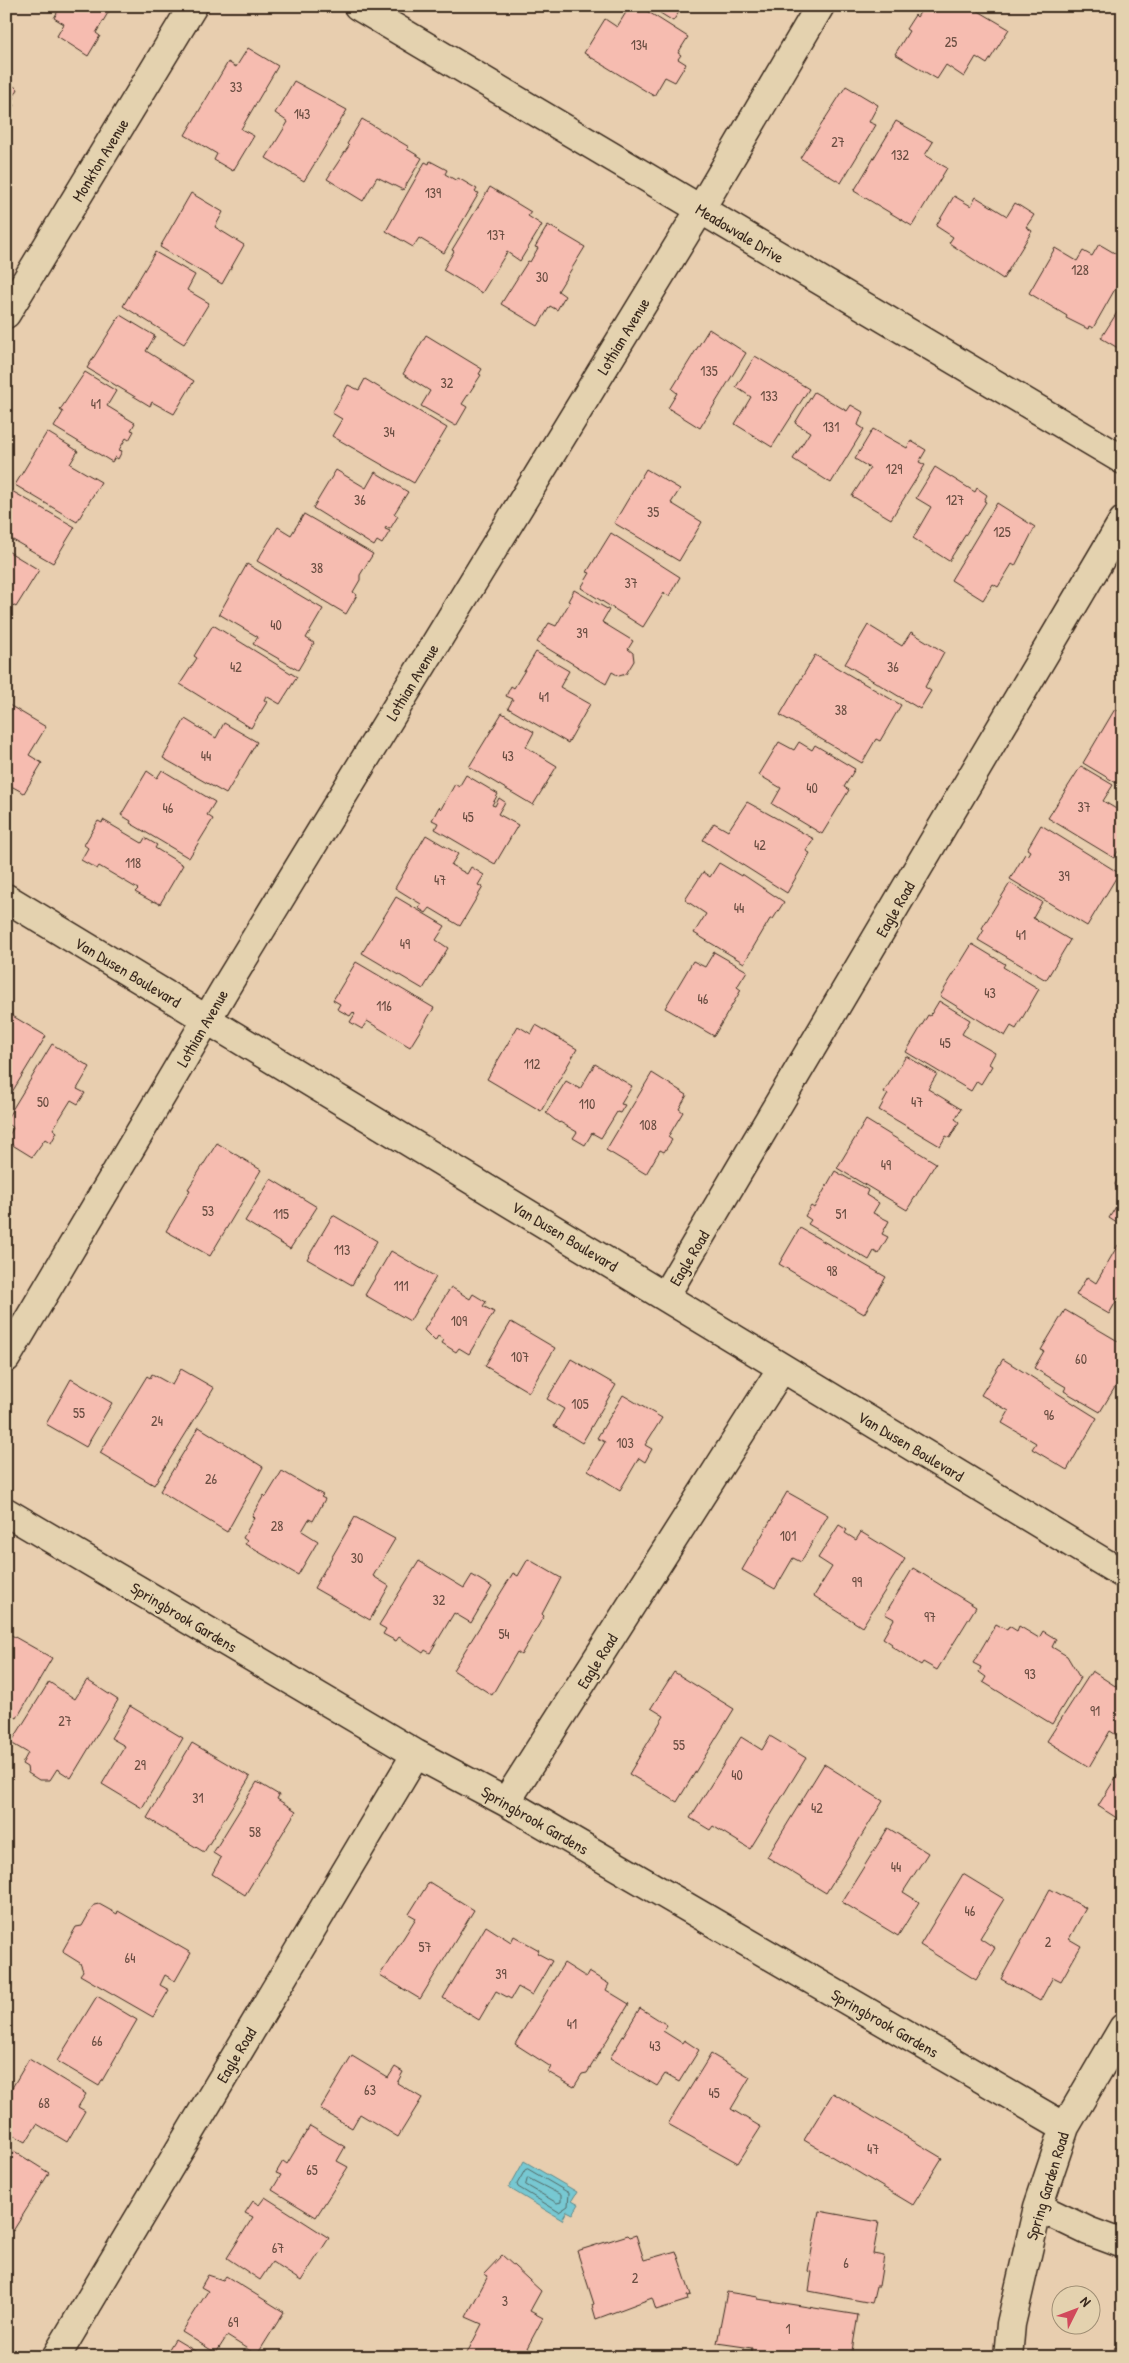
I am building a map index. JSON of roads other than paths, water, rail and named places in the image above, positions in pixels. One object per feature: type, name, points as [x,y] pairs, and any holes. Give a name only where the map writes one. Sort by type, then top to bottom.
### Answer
[{"type":"street","name":"Monkton Avenue","points":[[6,314],[193,6]]},
{"type":"street","name":"Meadowvale Drive","points":[[358,6],[1123,460]]},
{"type":"street","name":"Lothian Avenue","points":[[6,1358],[207,1019],[700,210],[820,6]]},
{"type":"street","name":"Eagle Road","points":[[665,1296],[1123,521]]},
{"type":"street","name":"Van Dusen Boulevard","points":[[6,898],[782,1368],[1121,1568]]},
{"type":"street","name":"Eagle Road","points":[[506,1802],[782,1368]]},
{"type":"street","name":"Springbrook Gardens","points":[[6,1512],[416,1754],[506,1802],[1064,2127]]},
{"type":"street","name":"Eagle Road","points":[[56,2357],[416,1754]]},
{"type":"street","name":"Spring Garden Road","points":[[1008,2357],[1011,2324],[1038,2208],[1064,2127],[1123,2028]]},
{"type":"street","points":[[1038,2208],[1088,2231],[1123,2244]]},
{"type":"water","points":[[524,2161],[577,2192],[572,2200],[579,2204],[573,2214],[567,2211],[562,2220],[509,2188]]}]
